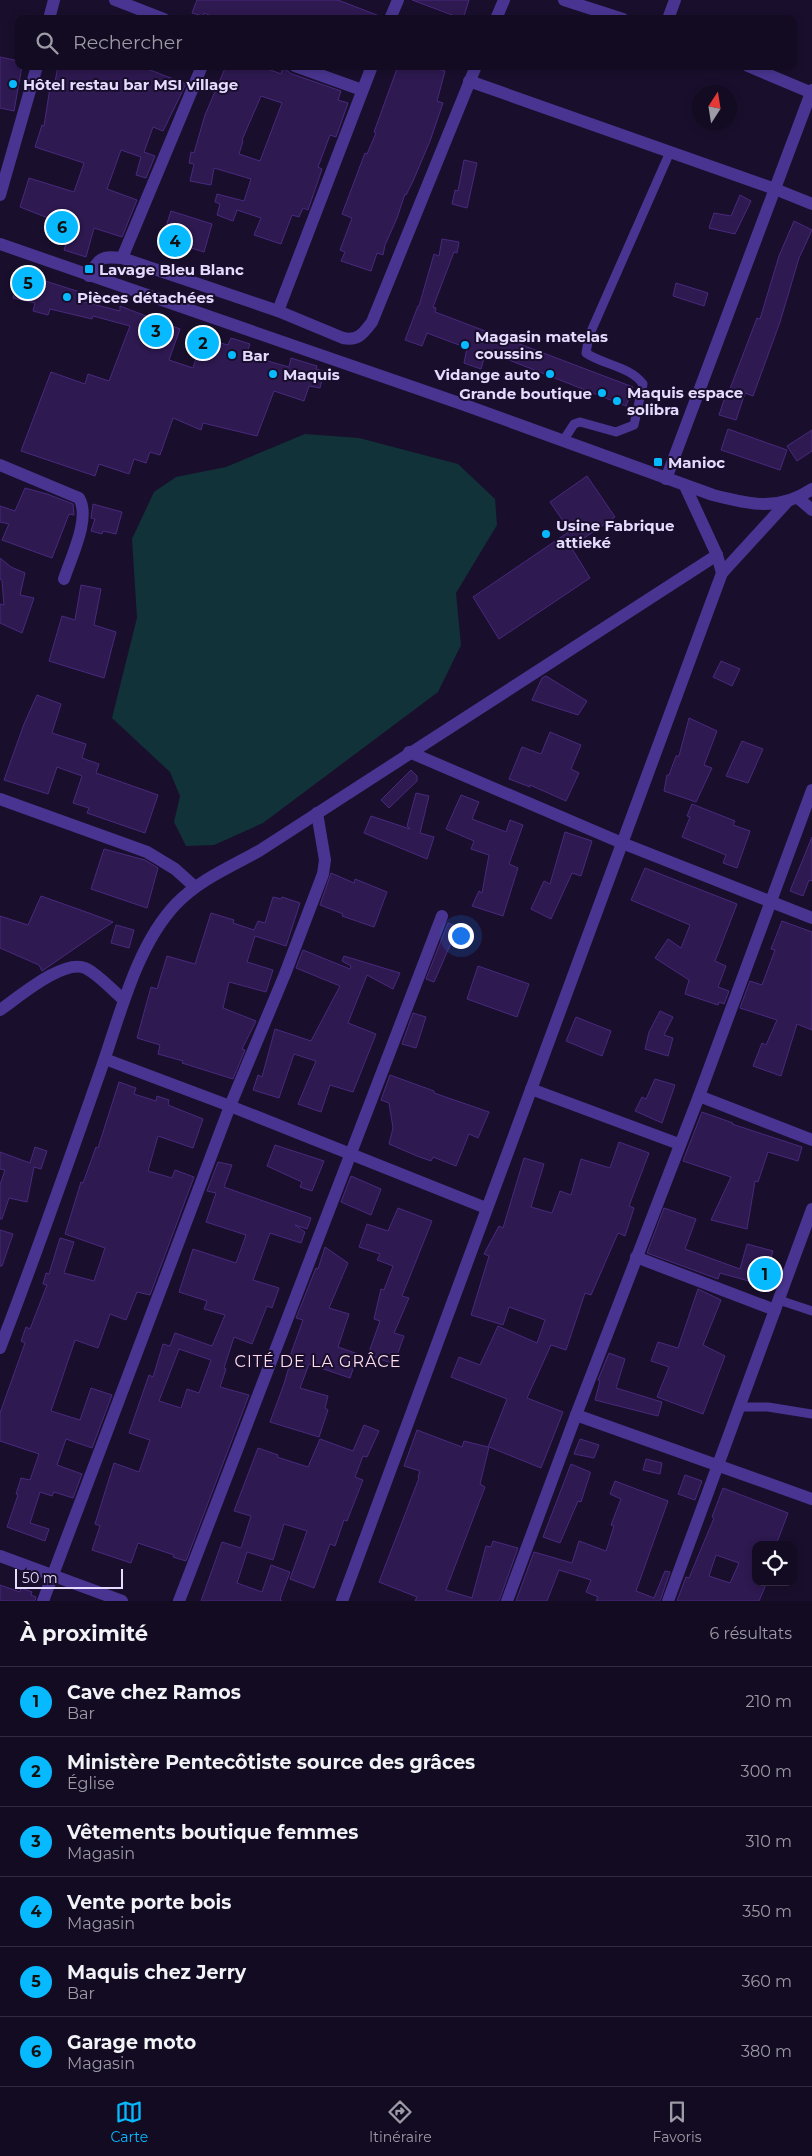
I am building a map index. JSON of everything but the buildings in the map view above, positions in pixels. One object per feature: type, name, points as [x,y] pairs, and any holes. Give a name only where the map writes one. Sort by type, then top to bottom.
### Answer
[{"type":"street","points":[[50,15],[54,0]]},
{"type":"street","points":[[115,0],[154,15]]},
{"type":"street","points":[[392,15],[398,0]]},
{"type":"street","points":[[498,15],[504,0]]},
{"type":"street","points":[[564,0],[611,15]]},
{"type":"street","points":[[669,15],[675,0]]},
{"type":"street","points":[[0,195],[36,70]]},
{"type":"street","points":[[122,258],[200,70]]},
{"type":"street","points":[[306,70],[362,90]]},
{"type":"street","points":[[278,311],[370,70]]},
{"type":"street","points":[[89,276],[98,260],[105,257],[122,258],[278,311],[343,338],[353,340],[361,336],[372,322],[474,70]]},
{"type":"street","points":[[666,479],[812,92],[758,70]]},
{"type":"street","points":[[469,81],[775,188],[812,204]]},
{"type":"street","points":[[1,247],[459,403],[686,486],[720,497],[756,504],[792,500],[812,510]]},
{"type":"street","points":[[0,465],[79,498],[84,506],[84,518],[64,578]]},
{"type":"street","points":[[686,486],[717,555],[722,573]]},
{"type":"street","points":[[342,1601],[722,573],[751,538],[792,500],[812,489]]},
{"type":"street","points":[[1,1346],[124,1000],[153,935],[175,905],[195,887],[259,851],[717,555]]},
{"type":"street","points":[[410,752],[622,843],[812,918]]},
{"type":"street","points":[[507,1601],[636,1257],[699,1096],[812,790]]},
{"type":"street","points":[[0,799],[147,852],[175,868],[195,887]]},
{"type":"street","points":[[43,1601],[230,1106],[285,974],[323,874],[325,860],[317,813]]},
{"type":"street","points":[[179,1601],[442,916]]},
{"type":"street","points":[[0,1010],[64,968],[77,965],[87,968],[124,1000]]},
{"type":"street","points":[[104,1059],[230,1106],[486,1208]]},
{"type":"street","points":[[531,1088],[679,1144]]},
{"type":"street","points":[[699,1096],[812,1140]]},
{"type":"street","points":[[668,1601],[812,1209]]},
{"type":"street","points":[[636,1257],[777,1305]]},
{"type":"street","points":[[576,1415],[812,1498]]},
{"type":"street","points":[[0,1556],[122,1601]]},
{"type":"lane","points":[[563,441],[574,424],[580,422],[616,432],[634,425],[643,384],[639,378],[614,364],[595,359],[586,353],[589,336],[670,152]]},
{"type":"lane","points":[[777,1305],[812,1311]]},
{"type":"lane","points":[[740,1407],[768,1408],[812,1414]]},
{"type":"green space","points":[[305,434],[359,438],[458,464],[495,499],[497,525],[456,593],[461,645],[438,692],[263,823],[214,845],[186,846],[174,822],[180,796],[170,772],[112,718],[137,618],[132,539],[154,492],[176,477],[226,467]]},
{"type":"place","name":"Hôtel restau bar MSI village","points":[[13,84]]},
{"type":"place","name":"Garage moto","points":[[62,227]]},
{"type":"place","name":"Vente porte bois","points":[[175,241]]},
{"type":"place","name":"Lavage Bleu Blanc","points":[[89,269]]},
{"type":"place","name":"Maquis chez Jerry","points":[[28,283]]},
{"type":"place","name":"Pièces détachées","points":[[67,297]]},
{"type":"place","name":"Vêtements boutique femmes","points":[[156,331]]},
{"type":"place","name":"Ministère Pentecôtiste source des grâces","points":[[203,343]]},
{"type":"place","name":"Magasin matelas coussins","points":[[465,345]]},
{"type":"place","name":"Bar","points":[[232,355]]},
{"type":"place","name":"Maquis","points":[[273,374]]},
{"type":"place","name":"Vidange auto","points":[[550,374]]},
{"type":"place","name":"Grande boutique","points":[[602,393]]},
{"type":"place","name":"Maquis espace solibra","points":[[617,401]]},
{"type":"place","name":"Manioc","points":[[658,462]]},
{"type":"place","name":"Usine Fabrique attieké","points":[[546,534]]},
{"type":"place","name":"Cave chez Ramos","points":[[765,1274]]},
{"type":"district","name":"CITÉ DE LA GRÂCE","points":[[318,1361]]}]
